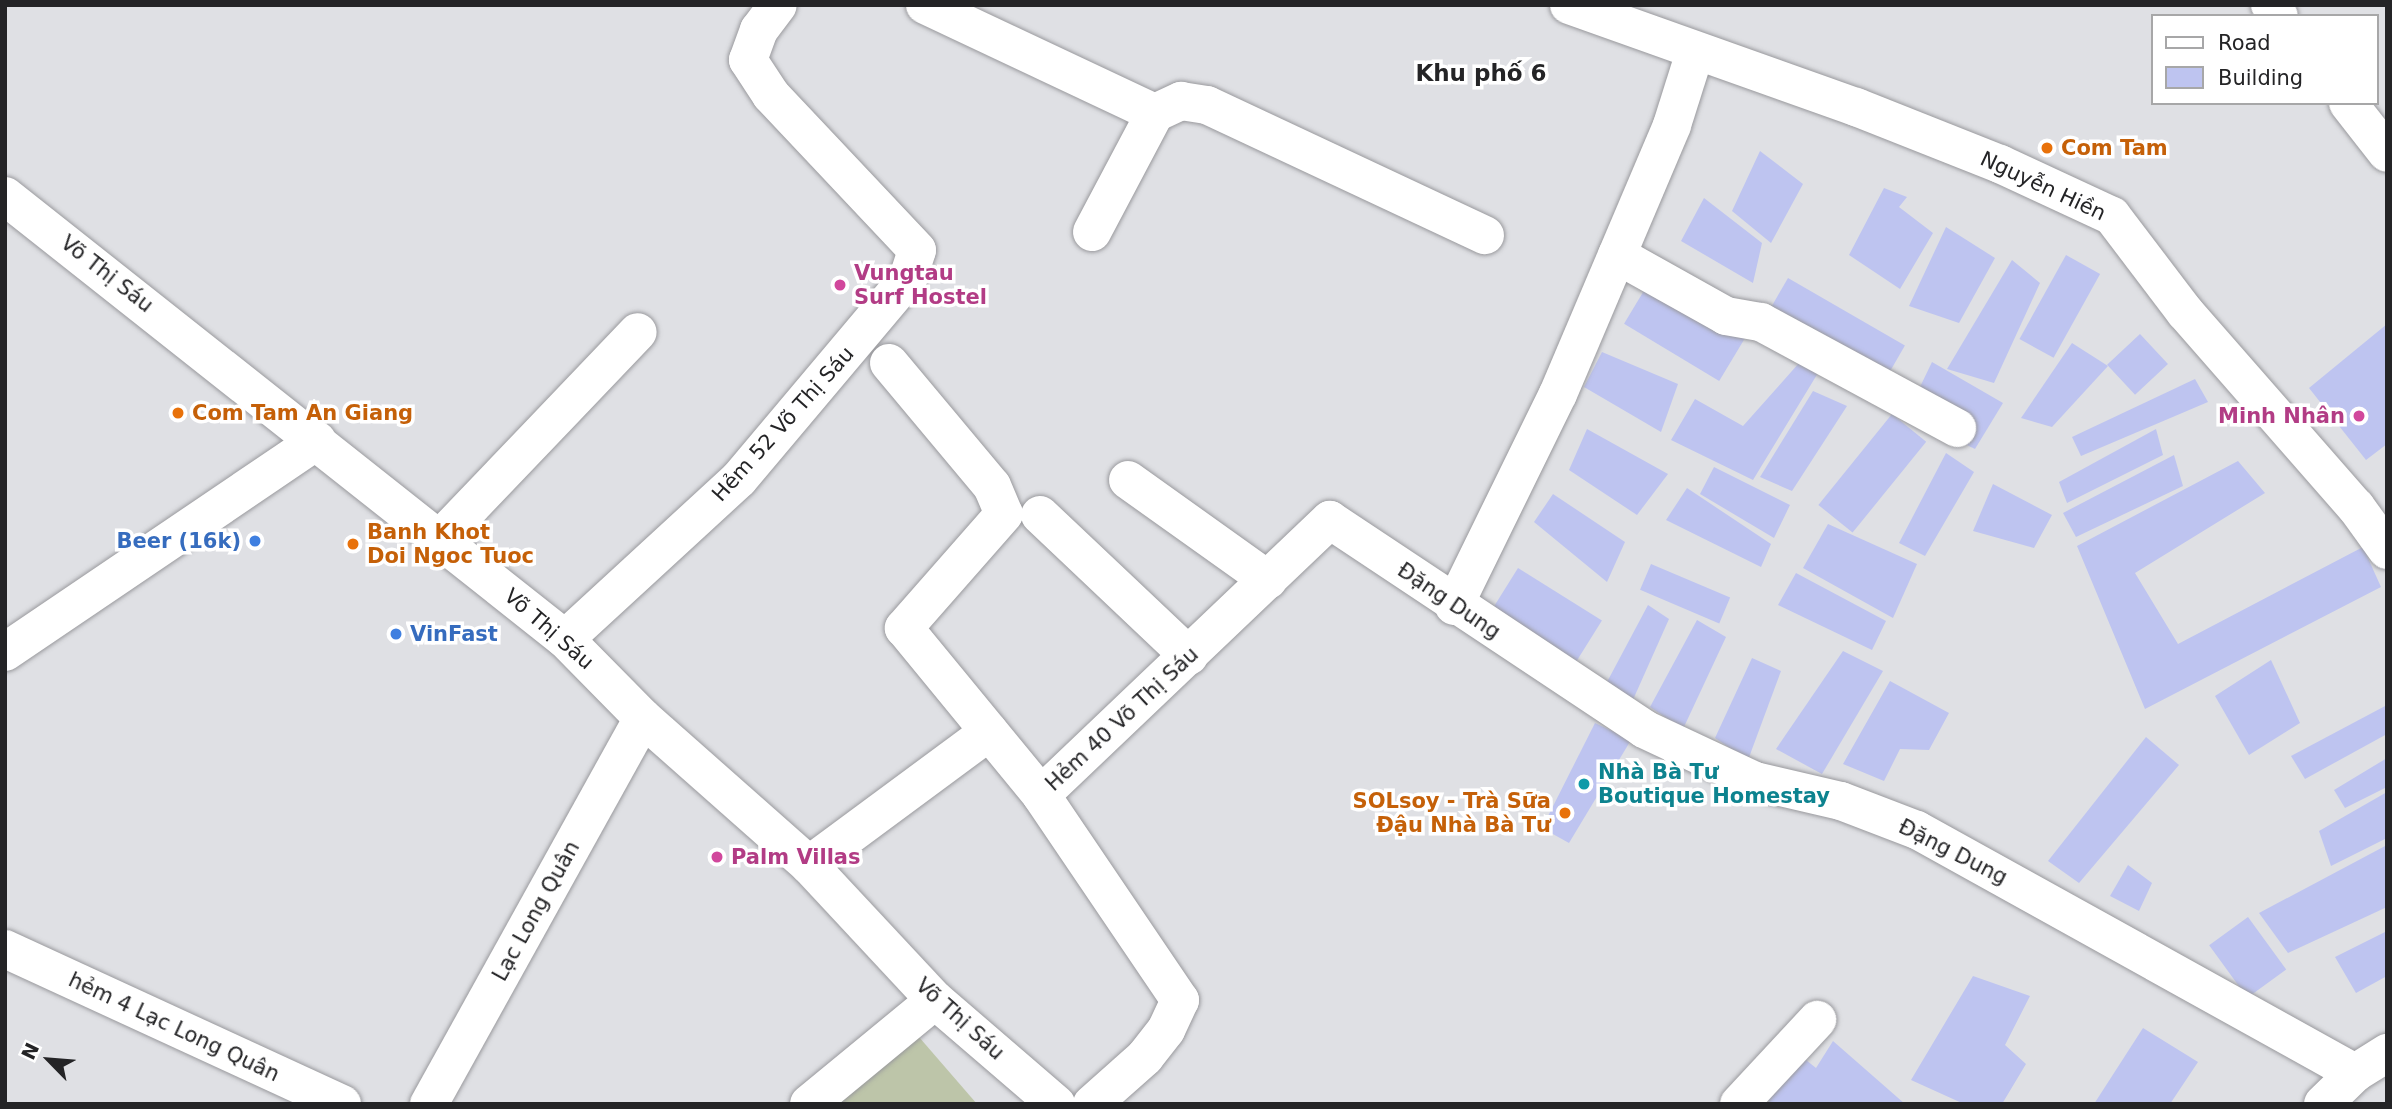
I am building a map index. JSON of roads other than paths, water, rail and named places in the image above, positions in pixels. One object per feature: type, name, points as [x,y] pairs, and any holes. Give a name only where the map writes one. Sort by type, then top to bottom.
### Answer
[{"type":"street","name":"Hẻm 52 Võ Thị Sáu","points":[[565,639],[739,479],[908,278],[917,250],[771,95],[748,60],[759,30],[778,5]]},
{"type":"street","points":[[925,5],[1155,113]]},
{"type":"street","name":"Nguyễn Hiền","points":[[1569,5],[1856,107],[2000,164],[2112,216],[2185,312],[2356,507],[2387,550]]},
{"type":"street","points":[[1454,606],[1558,394],[1672,125],[1695,52]]},
{"type":"street","points":[[1092,232],[1155,113],[1181,101],[1207,105],[1485,235]]},
{"type":"street","points":[[2350,105],[2387,153]]},
{"type":"street","name":"Võ Thị Sáu","points":[[5,196],[565,639],[643,718],[809,865],[935,1000],[1056,1104]]},
{"type":"street","points":[[1617,254],[1726,316],[1761,322],[1957,428]]},
{"type":"street","points":[[440,539],[638,332]]},
{"type":"street","points":[[889,363],[992,486],[1004,514],[904,628],[1041,795]]},
{"type":"street","points":[[5,652],[317,441]]},
{"type":"street","points":[[1128,480],[1268,580]]},
{"type":"street","points":[[1040,516],[1189,656]]},
{"type":"street","name":"Đặng Dung","points":[[1330,520],[1454,606],[1644,729],[1711,764],[1755,781],[1841,801],[1917,830],[2355,1073]]},
{"type":"street","name":"Hẻm 40 Võ Thị Sáu","points":[[1092,1104],[1145,1057],[1166,1030],[1180,1000],[1041,795],[1330,520]]},
{"type":"street","name":"Lạc Long Quân","points":[[429,1104],[643,718]]},
{"type":"street","points":[[809,865],[989,732]]},
{"type":"street","name":"hẻm 4 Lạc Long Quân","points":[[5,949],[342,1104]]},
{"type":"street","points":[[809,1104],[935,1000]]},
{"type":"street","points":[[1739,1104],[1817,1020]]},
{"type":"street","points":[[2323,1104],[2355,1073],[2387,1053]]},
{"type":"place","name":"Com Tam","points":[[2047,148]]},
{"type":"place","name":"Vungtau Surf Hostel","points":[[840,285]]},
{"type":"place","name":"Com Tam An Giang","points":[[178,413]]},
{"type":"place","name":"Minh Nhân","points":[[2359,416]]},
{"type":"place","name":"Beer (16k)","points":[[255,541]]},
{"type":"place","name":"Banh Khot Doi Ngoc Tuoc","points":[[353,544]]},
{"type":"place","name":"VinFast","points":[[396,634]]},
{"type":"place","name":"Nhà Bà Tư Boutique Homestay","points":[[1584,784]]},
{"type":"place","name":"SOLsoy - Trà Sữa Đậu Nhà Bà Tư","points":[[1565,813]]},
{"type":"place","name":"Palm Villas","points":[[717,857]]},
{"type":"district","name":"Khu phố 6","points":[[1481,73]]}]
